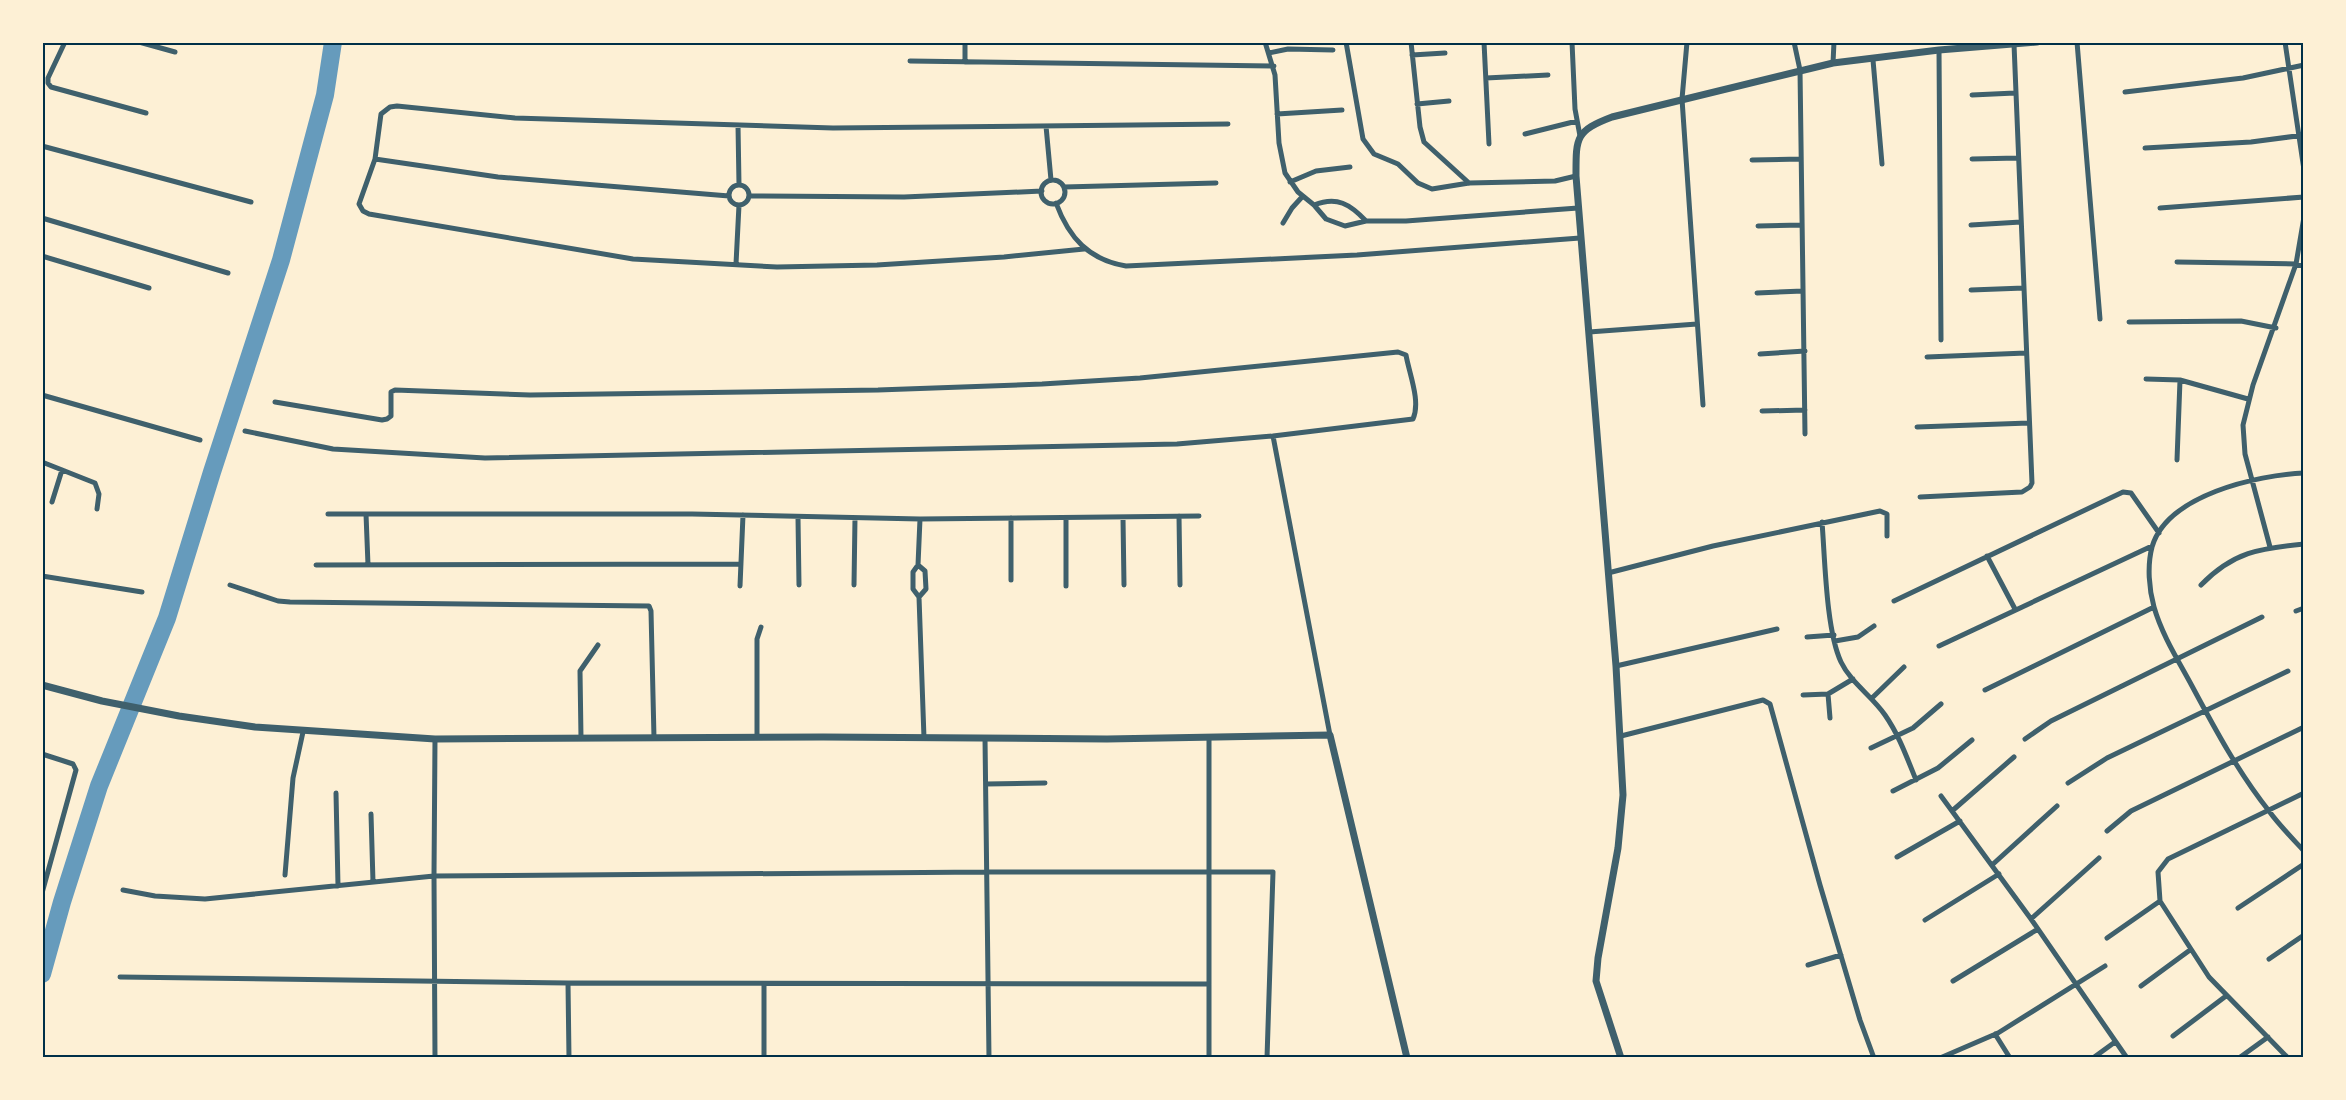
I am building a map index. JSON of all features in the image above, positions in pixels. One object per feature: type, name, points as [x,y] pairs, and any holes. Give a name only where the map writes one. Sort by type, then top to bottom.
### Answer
[{"type":"street","points":[[65,42],[48,78],[51,87],[146,112]]},
{"type":"street","points":[[139,42],[175,52]]},
{"type":"street","points":[[965,42],[965,62]]},
{"type":"street","points":[[1265,42],[1274,66],[1282,161],[1290,182],[1326,219],[1345,226],[1366,220],[1406,221],[1578,208]]},
{"type":"street","points":[[1346,42],[1363,139],[1367,148],[1374,154],[1398,164],[1424,187],[1442,189],[1469,183],[1556,181],[1576,176]]},
{"type":"street","points":[[1411,42],[1417,104],[1424,142],[1469,183]]},
{"type":"street","points":[[1484,42],[1489,144]]},
{"type":"street","points":[[1572,42],[1577,121],[1580,136],[1576,153],[1580,238],[1616,666],[1623,795],[1622,824],[1596,971],[1601,1000],[1621,1058]]},
{"type":"street","points":[[1687,42],[1682,99],[1703,405]]},
{"type":"street","points":[[1794,42],[1800,70],[1805,434]]},
{"type":"street","points":[[1833,64],[1834,42]]},
{"type":"street","points":[[1580,136],[1588,127],[1612,117],[1800,70],[1939,50],[2037,42]]},
{"type":"street","points":[[2077,42],[2100,319]]},
{"type":"street","points":[[2285,42],[2301,135],[2304,170]]},
{"type":"street","points":[[1920,497],[2027,490],[2032,483],[2015,93],[2009,44]]},
{"type":"street","points":[[1269,53],[1288,49],[1333,50]]},
{"type":"street","points":[[1939,50],[1941,340]]},
{"type":"street","points":[[1412,55],[1445,53]]},
{"type":"street","points":[[1873,60],[1882,164]]},
{"type":"street","points":[[910,61],[1274,66]]},
{"type":"street","points":[[2125,92],[2243,78],[2304,65]]},
{"type":"street","points":[[1486,78],[1548,75]]},
{"type":"street","points":[[1972,95],[2015,93]]},
{"type":"street","points":[[1417,104],[1449,101]]},
{"type":"street","points":[[1084,249],[1004,257],[877,265],[777,266],[633,259],[369,214],[363,211],[359,200],[375,159],[381,114],[390,107],[397,106],[515,118],[833,128],[1228,124]]},
{"type":"street","points":[[1277,114],[1342,110]]},
{"type":"street","points":[[1524,134],[1577,121]]},
{"type":"street","points":[[738,125],[739,185]]},
{"type":"street","points":[[1046,126],[1052,180]]},
{"type":"street","points":[[2145,148],[2251,142],[2301,135]]},
{"type":"street","points":[[42,146],[251,202]]},
{"type":"street","points":[[1972,159],[2018,158]]},
{"type":"street","points":[[375,159],[507,178],[729,196]]},
{"type":"street","points":[[1752,160],[1801,159]]},
{"type":"street","points":[[1290,182],[1316,171],[1350,167]]},
{"type":"street","points":[[1052,180],[1060,182],[1064,187],[1064,197],[1056,203],[1046,201],[1042,191],[1045,183],[1052,180]]},
{"type":"street","points":[[1064,187],[1216,183]]},
{"type":"street","points":[[739,185],[745,187],[749,196],[746,203],[739,206],[732,203],[729,196],[731,190],[739,185]]},
{"type":"street","points":[[749,196],[904,197],[1042,191]]},
{"type":"street","points":[[1283,223],[1302,196]]},
{"type":"street","points":[[2160,208],[2304,198]]},
{"type":"street","points":[[1314,205],[1332,200],[1352,207],[1366,220]]},
{"type":"street","points":[[1056,203],[1073,237],[1084,249],[1112,264],[1140,266],[1357,255],[1580,238]]},
{"type":"street","points":[[736,264],[739,206]]},
{"type":"street","points":[[2270,547],[2251,481],[2242,437],[2248,399],[2296,264],[2304,217]]},
{"type":"street","points":[[42,218],[228,273]]},
{"type":"street","points":[[1971,225],[2021,222]]},
{"type":"street","points":[[1758,226],[1802,225]]},
{"type":"street","points":[[42,256],[149,288]]},
{"type":"street","points":[[2177,262],[2296,264],[2304,266]]},
{"type":"street","points":[[1971,290],[2024,288]]},
{"type":"street","points":[[1758,292],[1803,291]]},
{"type":"street","points":[[2129,322],[2241,321],[2274,328]]},
{"type":"street","points":[[1589,332],[1697,324]]},
{"type":"street","points":[[1760,354],[1805,351]]},
{"type":"street","points":[[244,431],[333,449],[485,458],[1178,444],[1273,436],[1413,419],[1416,412],[1406,354],[1398,352],[1091,381],[878,390],[530,395],[395,390],[391,392],[390,396],[390,416],[388,419],[382,420],[275,402]]},
{"type":"street","points":[[1927,357],[2026,353]]},
{"type":"street","points":[[2146,379],[2180,380],[2248,399]]},
{"type":"street","points":[[2177,460],[2180,380]]},
{"type":"street","points":[[42,395],[200,440]]},
{"type":"street","points":[[1762,411],[1805,410]]},
{"type":"street","points":[[1917,428],[2029,423]]},
{"type":"street","points":[[1273,436],[1330,735],[1408,1058]]},
{"type":"street","points":[[42,462],[95,483],[99,494],[97,509]]},
{"type":"street","points":[[52,502],[62,470]]},
{"type":"street","points":[[2304,473],[2251,481],[2206,495],[2178,512],[2159,533],[2152,546],[2150,578],[2154,607],[2205,711],[2233,760],[2269,811],[2304,851]]},
{"type":"street","points":[[1894,601],[2127,491],[2131,493],[2159,533]]},
{"type":"street","points":[[1608,573],[1704,548],[1822,522],[1883,511],[1886,514],[1887,536]]},
{"type":"street","points":[[328,514],[743,516],[798,518],[1123,518],[1199,516]]},
{"type":"street","points":[[366,514],[368,565]]},
{"type":"street","points":[[740,586],[743,516]]},
{"type":"street","points":[[1179,516],[1180,585]]},
{"type":"street","points":[[798,518],[799,585]]},
{"type":"street","points":[[854,585],[855,518]]},
{"type":"street","points":[[920,518],[918,565],[913,572],[913,587],[919,597],[924,738]]},
{"type":"street","points":[[1011,518],[1011,580]]},
{"type":"street","points":[[1066,518],[1066,586]]},
{"type":"street","points":[[1123,518],[1124,585]]},
{"type":"street","points":[[1822,522],[1834,635],[1840,659],[1853,679],[1872,698],[1898,737],[1916,780]]},
{"type":"street","points":[[2201,585],[2229,560],[2270,547],[2304,544]]},
{"type":"street","points":[[1939,646],[2152,546]]},
{"type":"street","points":[[1988,556],[2015,609]]},
{"type":"street","points":[[316,565],[741,564]]},
{"type":"street","points":[[918,565],[925,571],[926,589],[919,597]]},
{"type":"street","points":[[42,576],[142,592]]},
{"type":"street","points":[[230,585],[278,601],[290,602],[649,606],[651,611],[654,738]]},
{"type":"street","points":[[1985,690],[2154,607]]},
{"type":"street","points":[[2296,611],[2304,608]]},
{"type":"street","points":[[2025,739],[2051,721],[2262,616]]},
{"type":"street","points":[[1835,641],[1858,637],[1874,626]]},
{"type":"street","points":[[757,737],[757,639],[760,627]]},
{"type":"street","points":[[1616,666],[1777,629]]},
{"type":"street","points":[[1807,638],[1834,635]]},
{"type":"street","points":[[581,738],[580,671],[598,645]]},
{"type":"street","points":[[1872,698],[1904,667]]},
{"type":"street","points":[[2068,784],[2107,758],[2288,671]]},
{"type":"street","points":[[1803,695],[1828,694],[1853,679]]},
{"type":"street","points":[[42,685],[102,701],[178,716],[303,732],[435,739],[757,737],[1209,738],[1330,735]]},
{"type":"street","points":[[1828,694],[1830,718]]},
{"type":"street","points":[[1621,736],[1763,700],[1768,702],[1841,955],[1874,1058]]},
{"type":"street","points":[[1871,748],[1898,737],[1913,728],[1941,704]]},
{"type":"street","points":[[2107,831],[2131,811],[2304,727]]},
{"type":"street","points":[[285,875],[293,778],[303,732]]},
{"type":"street","points":[[985,738],[989,1058]]},
{"type":"street","points":[[1209,738],[1209,1058]]},
{"type":"street","points":[[435,739],[436,1058]]},
{"type":"street","points":[[1893,790],[1938,768],[1972,740]]},
{"type":"street","points":[[42,754],[73,764],[76,770],[42,893]]},
{"type":"street","points":[[1952,811],[2014,757]]},
{"type":"street","points":[[986,784],[1045,783]]},
{"type":"street","points":[[336,793],[338,886]]},
{"type":"street","points":[[2288,1058],[2226,996],[2190,950],[2160,901],[2157,888],[2158,872],[2168,859],[2304,793]]},
{"type":"street","points":[[1941,796],[2031,919],[2127,1058]]},
{"type":"street","points":[[1992,865],[2057,806]]},
{"type":"street","points":[[371,814],[373,882]]},
{"type":"street","points":[[1897,857],[1960,821]]},
{"type":"street","points":[[2031,919],[2099,858]]},
{"type":"street","points":[[2238,908],[2304,864]]},
{"type":"street","points":[[123,890],[164,897],[205,899],[434,876],[1273,872],[1267,1058]]},
{"type":"street","points":[[1925,920],[1998,874]]},
{"type":"street","points":[[2107,938],[2160,901]]},
{"type":"street","points":[[1953,980],[2038,929]]},
{"type":"street","points":[[2269,959],[2304,935]]},
{"type":"street","points":[[2141,986],[2190,950]]},
{"type":"street","points":[[1808,965],[1841,955]]},
{"type":"street","points":[[1940,1058],[1995,1034],[2105,966]]},
{"type":"street","points":[[120,977],[568,983],[1209,984]]},
{"type":"street","points":[[568,983],[569,1058]]},
{"type":"street","points":[[764,984],[764,1058]]},
{"type":"street","points":[[2173,1036],[2226,996]]},
{"type":"street","points":[[1995,1034],[2010,1058]]},
{"type":"street","points":[[2240,1058],[2268,1037]]},
{"type":"street","points":[[2092,1058],[2115,1042]]},
{"type":"waterway","points":[[42,974],[62,902],[99,786],[167,618],[281,260],[325,95],[333,42]]}]
